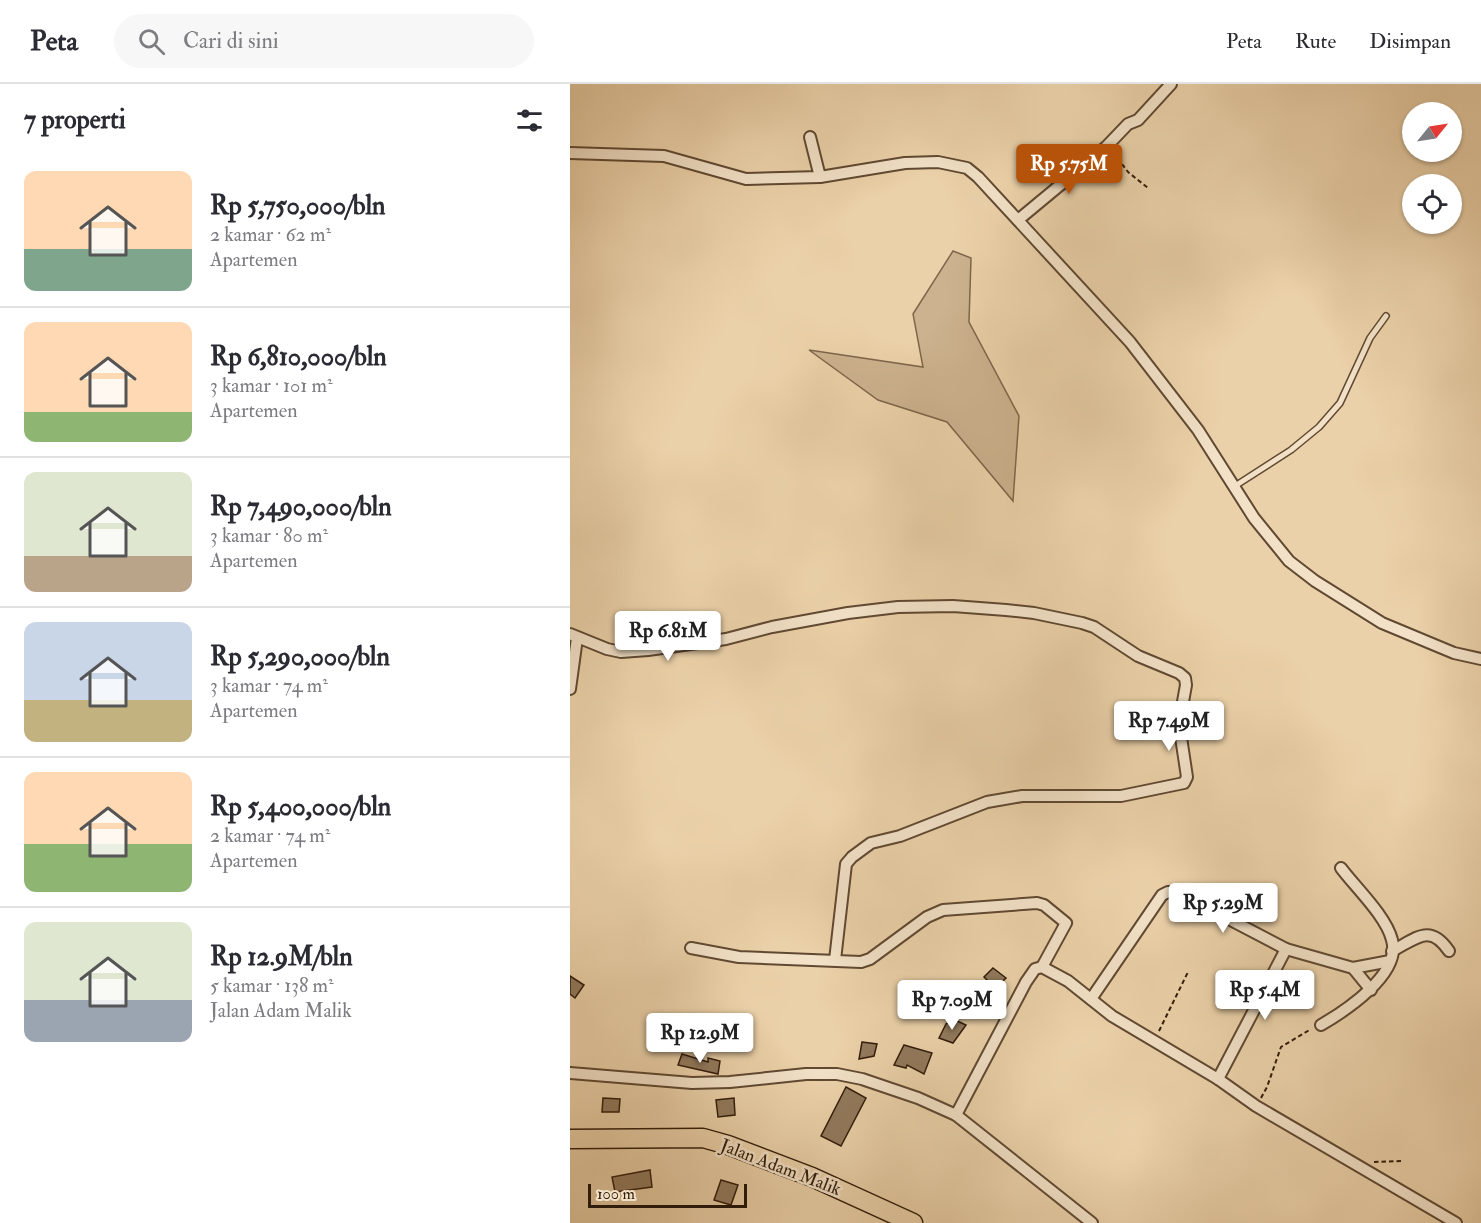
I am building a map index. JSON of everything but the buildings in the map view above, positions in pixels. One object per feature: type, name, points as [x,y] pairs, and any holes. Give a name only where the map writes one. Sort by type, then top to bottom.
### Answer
[{"type":"highway","name":"Jalan Adam Malik","points":[[570,1139],[703,1138],[728,1145],[812,1177],[913,1223]]},
{"type":"street","points":[[1018,220],[1106,147],[1128,124],[1138,120],[1171,84]]},
{"type":"street","points":[[810,137],[820,177]]},
{"type":"street","points":[[570,153],[664,156],[746,179],[820,177],[905,163],[955,164],[967,168],[978,177],[1131,342],[1198,430],[1276,546],[1289,561],[1315,581],[1390,627],[1454,653],[1481,659]]},
{"type":"street","points":[[570,689],[573,636],[621,652],[648,650],[726,639],[772,627],[848,613],[898,607],[964,607],[1034,612],[1088,625],[1138,656],[1179,673],[1185,678],[1186,685],[1179,724],[1187,777],[1184,783],[1121,796],[1009,797],[981,804],[900,836],[871,843],[846,864],[835,960]]},
{"type":"street","points":[[1321,1025],[1347,1010],[1371,990],[1391,956],[1393,942],[1388,930],[1341,868]]},
{"type":"street","points":[[1091,999],[1162,895],[1168,892],[1181,894],[1286,949],[1353,968],[1391,956],[1427,934],[1434,934],[1442,940],[1449,951]]},
{"type":"street","points":[[690,948],[739,957],[866,962],[927,917],[943,910],[1037,903],[1044,904],[1066,923],[1042,967]]},
{"type":"street","points":[[1218,1079],[1286,949]]},
{"type":"street","points":[[956,1114],[1026,982],[1035,969],[1042,967],[1068,981],[1112,1016],[1218,1079],[1256,1106],[1456,1223]]},
{"type":"street","points":[[1353,968],[1371,990]]},
{"type":"street","points":[[570,1073],[692,1083],[730,1082],[806,1074],[837,1074],[901,1091],[956,1114],[1092,1223]]},
{"type":"lane","points":[[1235,486],[1292,450],[1319,428],[1340,403],[1370,338],[1386,316]]},
{"type":"path","points":[[1106,147],[1114,153],[1128,172],[1148,188]]},
{"type":"path","points":[[1154,1040],[1188,972]]},
{"type":"path","points":[[1256,1106],[1267,1087],[1281,1047],[1321,1025]]},
{"type":"path","points":[[1360,1167],[1375,1162],[1401,1161]]},
{"type":"shaded area","points":[[953,251],[971,258],[969,322],[1019,416],[1013,501],[947,422],[878,400],[809,350],[923,367],[913,314]]}]
